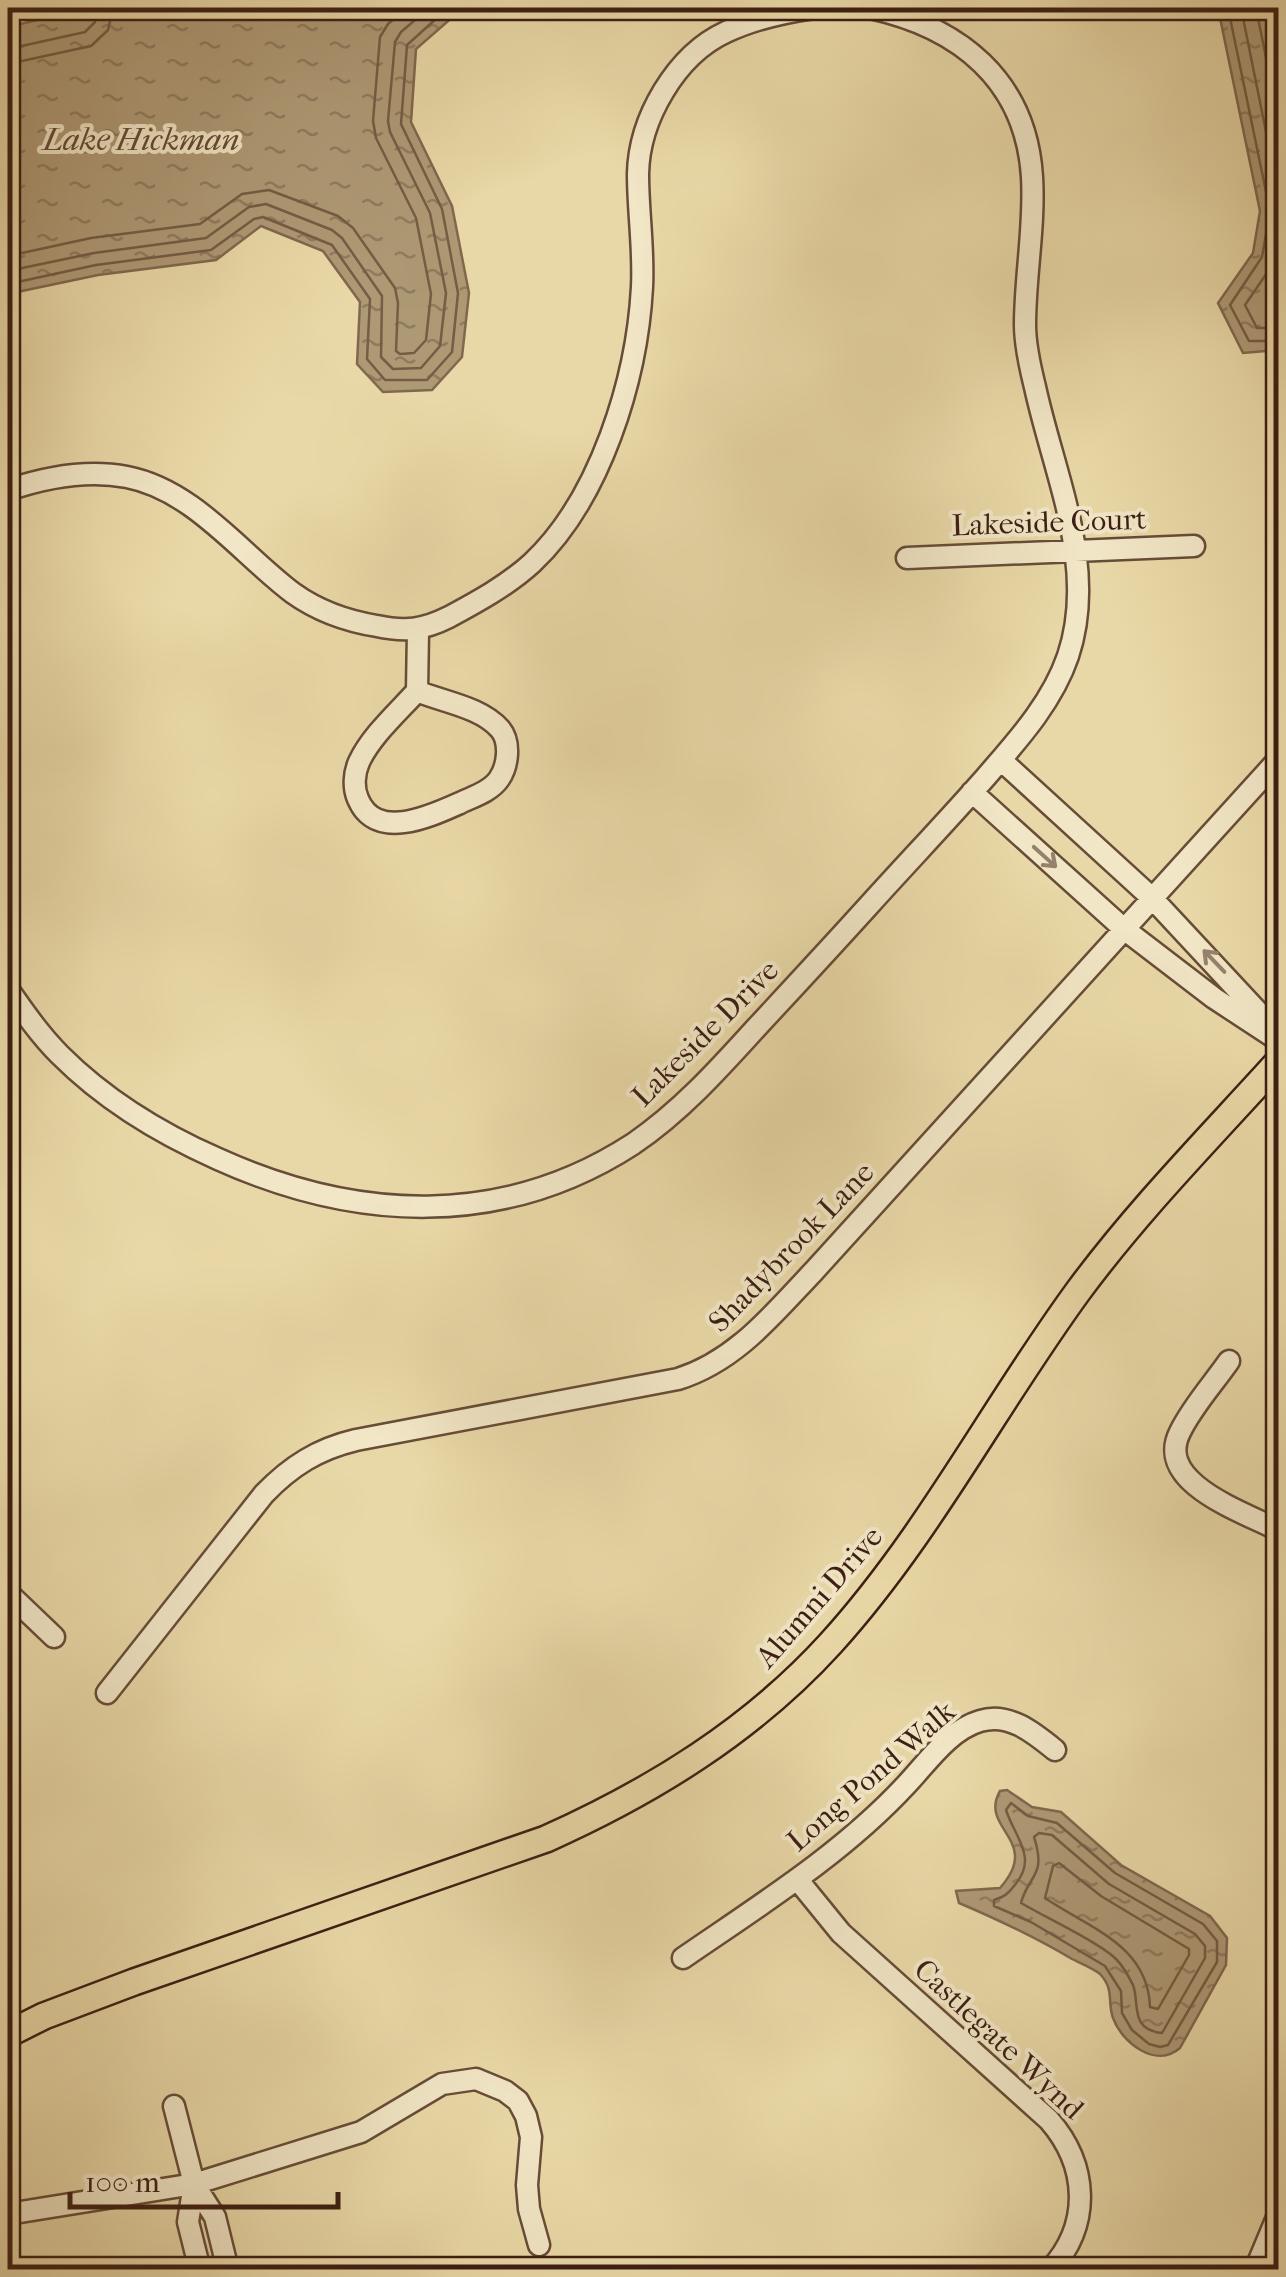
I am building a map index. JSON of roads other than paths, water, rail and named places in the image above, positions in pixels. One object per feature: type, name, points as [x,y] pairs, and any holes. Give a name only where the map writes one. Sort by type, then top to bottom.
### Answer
[{"type":"main road","name":"Alumni Drive","points":[[8,2034],[88,1998],[546,1839],[603,1814],[666,1779],[746,1722],[829,1645],[859,1611],[1078,1292],[1168,1183],[1278,1062]]},
{"type":"street","points":[[8,490],[41,479],[76,474],[130,477],[179,498],[293,592],[320,609],[361,624],[418,631],[477,602],[530,565],[574,512],[593,477],[622,398],[632,350],[642,291],[640,158],[650,118],[665,91],[692,57],[727,32],[814,8]]},
{"type":"street","name":"Lakeside Drive","points":[[8,989],[36,1028],[87,1080],[115,1103],[182,1143],[271,1183],[334,1200],[422,1208],[478,1203],[566,1177],[631,1144],[662,1122],[716,1073],[972,792],[1041,710],[1068,658],[1080,595],[1077,550],[1046,440],[1027,352],[1032,175],[1016,111],[1004,88],[984,64],[963,45],[928,24],[873,8]]},
{"type":"street","name":"Lakeside Court","points":[[906,558],[1194,546]]},
{"type":"street","points":[[417,690],[488,719],[508,744],[506,761],[500,778],[487,790],[408,822],[384,822],[366,813],[358,801],[354,781],[366,751],[417,690],[418,631]]},
{"type":"street","points":[[1000,760],[1152,898],[1278,1037]]},
{"type":"street","name":"Shadybrook Lane","points":[[107,1693],[264,1494],[292,1467],[311,1456],[330,1446],[356,1440],[678,1380],[719,1363],[757,1331],[814,1271],[1278,760]]},
{"type":"street","points":[[972,792],[1124,929],[1214,998],[1278,1037]]},
{"type":"street","points":[[1229,1361],[1179,1433],[1176,1459],[1181,1474],[1195,1486],[1278,1530]]},
{"type":"street","points":[[8,1592],[54,1637]]},
{"type":"street","name":"Long Pond Walk","points":[[683,1958],[797,1879],[868,1823],[947,1741],[967,1726],[983,1720],[1010,1722],[1037,1735],[1054,1750]]},
{"type":"street","name":"Castlegate Wynd","points":[[797,1879],[841,1933],[1064,2137],[1077,2164],[1081,2204],[1069,2242],[1050,2270]]},
{"type":"street","points":[[8,2214],[194,2184],[361,2132],[442,2084],[476,2079],[518,2100],[526,2116],[531,2136],[529,2209],[539,2245]]},
{"type":"street","points":[[174,2106],[194,2184],[215,2217],[228,2270]]},
{"type":"street","points":[[194,2184],[188,2222],[200,2270]]},
{"type":"street","points":[[1254,2270],[1278,2215]]},
{"type":"water","name":"Lake Hickman","points":[[87,8],[463,8],[416,49],[411,122],[452,206],[469,293],[462,357],[432,390],[383,392],[357,364],[360,302],[323,251],[261,226],[216,260],[98,275],[8,294],[8,27]]},
{"type":"water","points":[[1218,8],[1278,8],[1278,350],[1243,353],[1218,303],[1253,253],[1260,211]]},
{"type":"water","points":[[1007,1790],[1032,1807],[1061,1812],[1121,1865],[1210,1916],[1227,1938],[1226,1965],[1180,2048],[1171,2054],[1151,2054],[1124,2036],[1111,2012],[1108,1985],[1100,1974],[959,1903],[956,1891],[1000,1888],[1011,1872],[1013,1846],[995,1804],[1000,1791]]}]
